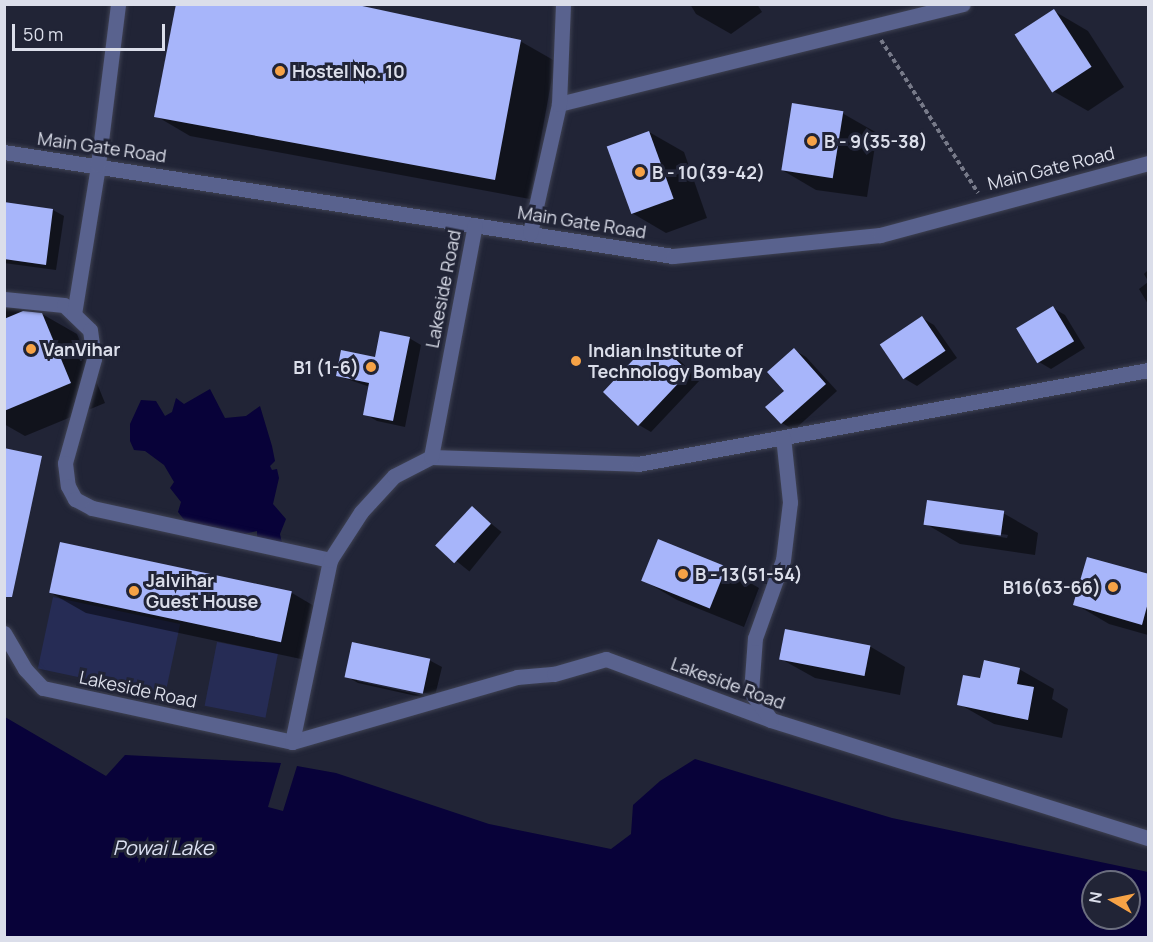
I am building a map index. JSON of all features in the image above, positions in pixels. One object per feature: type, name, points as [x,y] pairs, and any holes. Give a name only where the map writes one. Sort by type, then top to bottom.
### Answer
[{"type":"lane","points":[[74,314],[98,165],[118,4]]},
{"type":"lane","points":[[530,233],[559,104],[563,4]]},
{"type":"lane","points":[[559,104],[963,4]]},
{"type":"lane","name":"Main Gate Road","points":[[4,152],[673,256],[880,235],[985,205],[1149,163]]},
{"type":"lane","name":"Lakeside Road","points":[[431,457],[475,225]]},
{"type":"lane","points":[[4,299],[64,305],[90,330],[94,359],[65,463],[68,486],[75,499],[92,508],[330,560]]},
{"type":"lane","points":[[292,742],[330,560],[361,512],[394,476],[431,457],[638,464],[1149,370]]},
{"type":"lane","points":[[771,720],[751,692],[755,638],[784,548],[790,502],[783,437]]},
{"type":"lane","name":"Lakeside Road","points":[[4,633],[25,669],[43,688],[292,742],[517,677],[554,674],[606,659],[771,720],[1149,838]]},
{"type":"path","points":[[872,27],[985,205]]},
{"type":"shaded area","points":[[53,597],[180,624],[165,695],[38,668]]},
{"type":"shaded area","points":[[217,642],[278,654],[265,718],[205,706]]},
{"type":"water","points":[[210,389],[225,418],[246,416],[260,406],[275,461],[270,466],[272,470],[277,469],[279,478],[273,504],[286,519],[280,534],[282,543],[257,537],[257,531],[244,534],[189,526],[178,512],[181,502],[170,488],[174,482],[164,465],[145,451],[134,450],[130,441],[130,424],[141,400],[156,401],[165,416],[172,412],[176,398],[184,404]]},
{"type":"water","name":"Powai Lake","points":[[5,717],[106,776],[125,755],[281,763],[268,807],[283,811],[297,766],[336,773],[489,824],[611,849],[631,834],[633,805],[660,781],[695,759],[892,818],[1139,870],[1081,870],[1081,930],[1141,930],[1141,871],[1148,872],[1148,937],[5,937]]},
{"type":"building","points":[[176,4],[353,4],[521,40],[495,180],[154,117]]},
{"type":"building","points":[[1054,9],[1092,67],[1052,92],[1015,35]]},
{"type":"building","name":"B - 9(35-38)","points":[[792,103],[843,111],[833,178],[781,170]]},
{"type":"building","name":"B - 10(39-42)","points":[[649,131],[674,199],[631,214],[607,146]]},
{"type":"building","points":[[4,202],[53,209],[46,265],[4,259]]},
{"type":"building","points":[[1053,306],[1074,341],[1037,363],[1016,328]]},
{"type":"building","name":"VanVihar","points":[[23,311],[42,313],[71,383],[4,411],[4,319]]},
{"type":"building","points":[[922,316],[945,351],[903,379],[880,345]]},
{"type":"building","name":"B1 (1-6)","points":[[380,331],[410,337],[393,421],[363,415],[369,383],[336,376],[341,350],[375,357]]},
{"type":"building","points":[[647,345],[660,357],[666,350],[689,372],[638,426],[603,392]]},
{"type":"building","points":[[794,348],[826,384],[781,424],[765,407],[784,391],[767,372]]},
{"type":"building","points":[[4,448],[42,456],[12,597],[4,597]]},
{"type":"building","points":[[927,500],[1004,511],[1001,536],[924,525]]},
{"type":"building","points":[[472,506],[491,524],[454,563],[435,545]]},
{"type":"building","name":"B - 13(51-54)","points":[[658,539],[727,567],[710,608],[641,581]]},
{"type":"building","points":[[60,542],[292,591],[281,642],[49,593]]},
{"type":"building","name":"B16(63-66)","points":[[1087,557],[1149,574],[1149,599],[1142,625],[1073,605]]},
{"type":"building","points":[[785,629],[870,646],[864,676],[779,659]]},
{"type":"building","points":[[352,642],[430,659],[423,694],[345,677]]},
{"type":"building","points":[[984,660],[1020,668],[1017,684],[1034,687],[1028,720],[957,705],[963,675],[980,678]]},
{"type":"place","name":"Hostel No. 10","points":[[280,71]]},
{"type":"place","name":"B - 9(35-38)","points":[[812,141]]},
{"type":"place","name":"B - 10(39-42)","points":[[640,172]]},
{"type":"place","name":"VanVihar","points":[[31,349]]},
{"type":"place","name":"Indian Institute of Technology Bombay","points":[[576,361]]},
{"type":"place","name":"B1 (1-6)","points":[[371,367]]},
{"type":"place","name":"B - 13(51-54)","points":[[683,574]]},
{"type":"place","name":"B16(63-66)","points":[[1113,587]]},
{"type":"place","name":"Jalvihar Guest House","points":[[134,591]]}]
